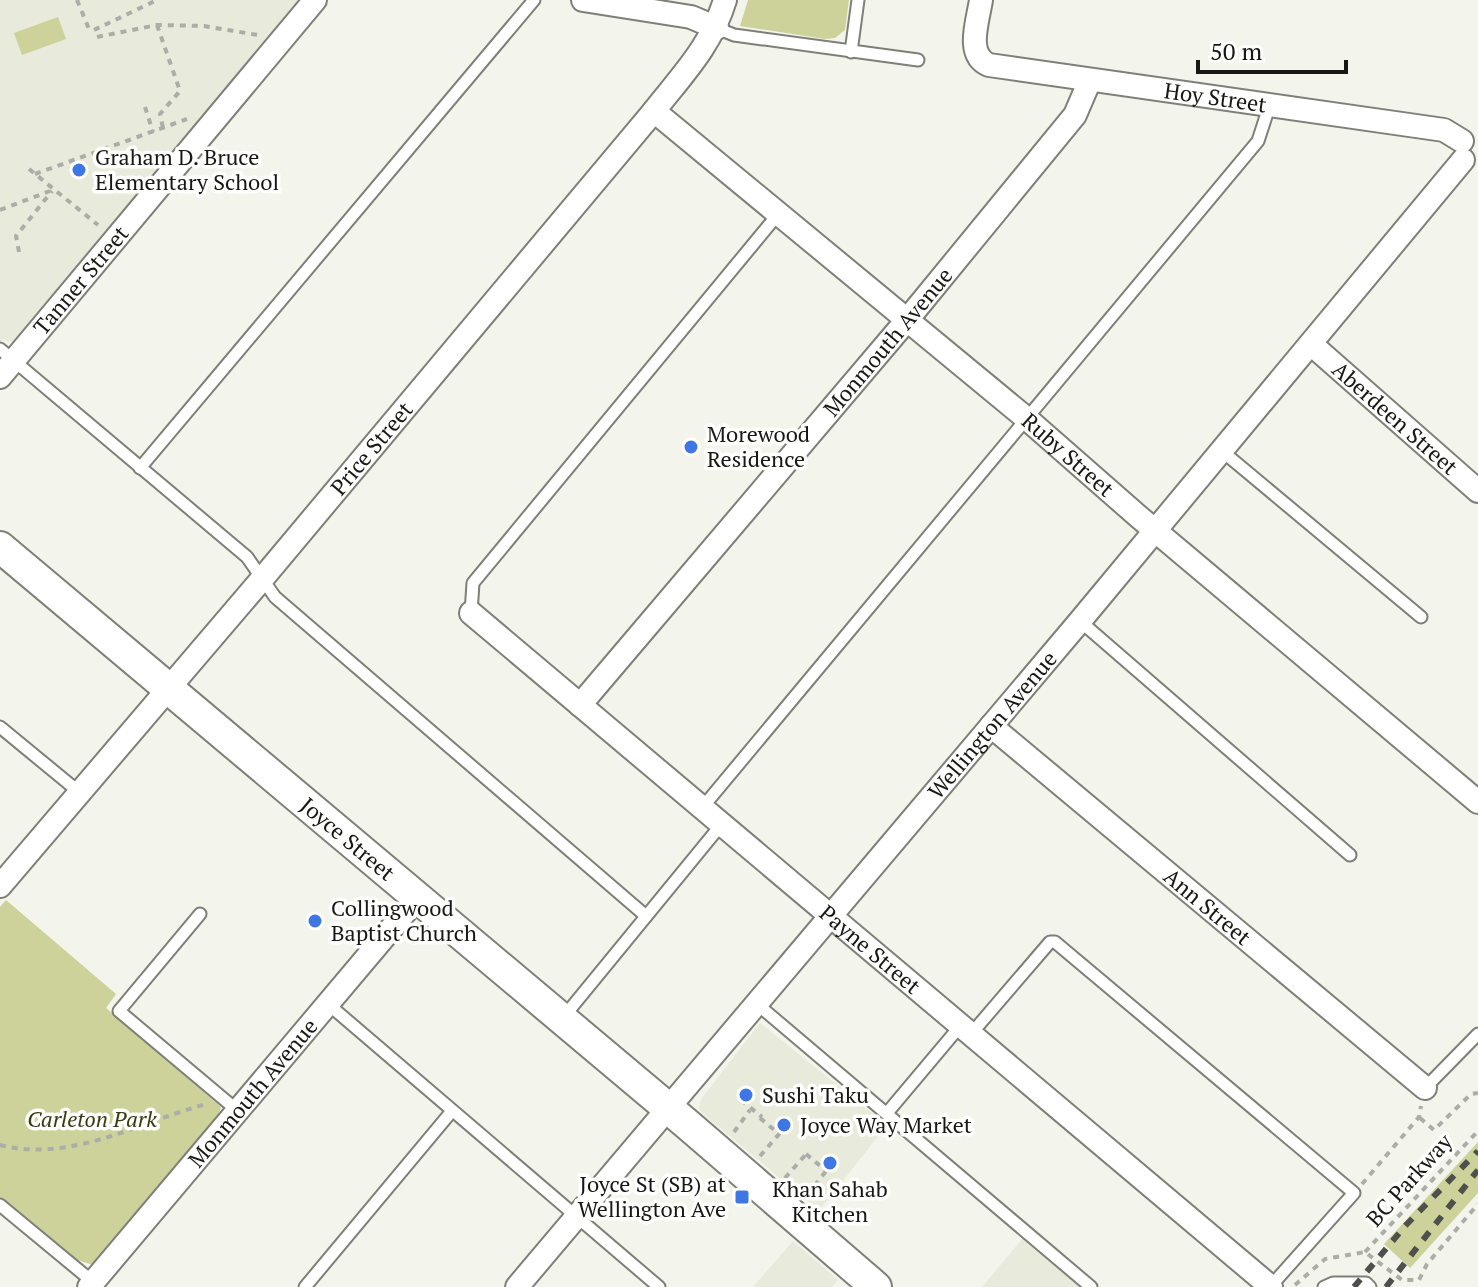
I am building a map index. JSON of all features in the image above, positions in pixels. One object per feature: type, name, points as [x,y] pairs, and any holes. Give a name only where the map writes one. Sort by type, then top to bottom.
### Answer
[{"type":"main road","name":"Joyce Street","points":[[0,547],[668,1108],[876,1287]]},
{"type":"street","name":"Tanner Street","points":[[4,362],[315,0]]},
{"type":"street","name":"Price Street","points":[[0,886],[654,111],[717,28],[725,0]]},
{"type":"street","name":"Hoy Street","points":[[981,0],[975,47],[977,57],[989,65],[1444,130],[1470,150]]},
{"type":"street","points":[[579,1],[691,17],[717,28]]},
{"type":"street","name":"Monmouth Avenue","points":[[580,705],[907,320],[1075,115],[1090,80]]},
{"type":"street","name":"Ruby Street","points":[[654,111],[1026,418],[1155,531],[1478,802]]},
{"type":"street","name":"Wellington Avenue","points":[[517,1287],[1080,621],[1470,150]]},
{"type":"street","name":"Aberdeen Street","points":[[1311,344],[1478,491]]},
{"type":"street","name":"Payne Street","points":[[471,613],[1271,1287]]},
{"type":"street","name":"Ann Street","points":[[991,726],[1425,1088]]},
{"type":"street","name":"Monmouth Avenue","points":[[91,1285],[229,1104],[328,1004],[417,898]]},
{"type":"lane","points":[[140,468],[534,0]]},
{"type":"lane","points":[[851,52],[858,0]]},
{"type":"lane","points":[[717,28],[734,35],[918,60]]},
{"type":"lane","points":[[702,808],[1258,141],[1270,103]]},
{"type":"lane","points":[[471,613],[473,583],[780,213]]},
{"type":"lane","points":[[4,362],[140,468],[247,557],[275,597],[646,916]]},
{"type":"lane","points":[[1222,451],[1421,617]]},
{"type":"lane","points":[[1080,621],[1350,855]]},
{"type":"lane","points":[[0,727],[79,792]]},
{"type":"lane","points":[[561,1019],[721,825]]},
{"type":"lane","points":[[200,914],[119,1011],[229,1104]]},
{"type":"lane","points":[[887,1113],[1050,942],[1055,942],[1354,1193],[1271,1287]]},
{"type":"lane","points":[[328,1004],[659,1287]]},
{"type":"lane","points":[[757,1004],[1091,1287]]},
{"type":"lane","points":[[1425,1088],[1478,1034]]},
{"type":"lane","points":[[305,1287],[452,1111]]},
{"type":"lane","points":[[0,1205],[91,1285]]},
{"type":"lane","points":[[1324,1287],[1333,1283],[1366,1283],[1370,1287]]},
{"type":"path","points":[[77,0],[92,30],[157,0]]},
{"type":"path","points":[[97,37],[157,25],[204,26],[258,35]]},
{"type":"path","points":[[157,25],[180,91],[160,114],[163,128]]},
{"type":"path","points":[[145,107],[153,132]]},
{"type":"path","points":[[35,174],[187,119]]},
{"type":"path","points":[[29,169],[98,225]]},
{"type":"path","points":[[0,210],[54,190]]},
{"type":"path","points":[[19,252],[16,236],[54,190]]},
{"type":"path","points":[[1354,1193],[1419,1117],[1425,1088]]},
{"type":"path","points":[[1419,1117],[1434,1130],[1471,1094],[1478,1093]]},
{"type":"path","points":[[741,1100],[779,1133],[760,1156]]},
{"type":"path","points":[[0,1145],[17,1149],[50,1148],[103,1139],[175,1112],[211,1103],[229,1104]]},
{"type":"path","points":[[733,1133],[750,1110]]},
{"type":"path","name":"BC Parkway","points":[[1293,1287],[1325,1259],[1365,1252],[1478,1131]]},
{"type":"path","points":[[785,1178],[806,1153],[827,1170],[807,1195]]},
{"type":"path","points":[[1421,1287],[1419,1280],[1427,1264],[1478,1204]]},
{"type":"path","name":"BC Parkway","points":[[1365,1252],[1402,1280],[1419,1280]]},
{"type":"shaded area","name":"Graham D. Bruce Elementary School","points":[[0,0],[301,0],[13,342],[3,340],[0,343]]},
{"type":"shaded area","points":[[760,1023],[887,1125],[819,1211],[701,1112],[699,1107],[702,1098]]},
{"type":"shaded area","points":[[1023,1238],[1081,1287],[982,1287]]},
{"type":"shaded area","points":[[793,1241],[838,1280],[832,1287],[753,1287]]},
{"type":"green space","points":[[748,0],[849,0],[845,30],[835,38],[825,39],[740,26]]},
{"type":"green space","points":[[58,17],[66,39],[22,55],[14,33]]},
{"type":"green space","name":"Carleton Park","points":[[6,900],[116,994],[106,1008],[221,1107],[219,1114],[93,1265],[74,1259],[0,1200],[0,907]]},
{"type":"green space","points":[[1478,1142],[1478,1193],[1410,1268],[1384,1244]]},
{"type":"railway","points":[[1354,1287],[1406,1225],[1478,1151]]},
{"type":"railway","points":[[1386,1287],[1478,1170]]},
{"type":"place","name":"Graham D. Bruce Elementary School","points":[[79,170]]},
{"type":"place","name":"Morewood Residence","points":[[691,447]]},
{"type":"place","name":"Collingwood Baptist Church","points":[[315,921]]},
{"type":"place","name":"Sushi Taku","points":[[746,1095]]},
{"type":"place","name":"Joyce Way Market","points":[[784,1125]]},
{"type":"place","name":"Khan Sahab Kitchen","points":[[830,1163]]},
{"type":"place","name":"Joyce St (SB) at Wellington Ave","points":[[742,1197]]}]
